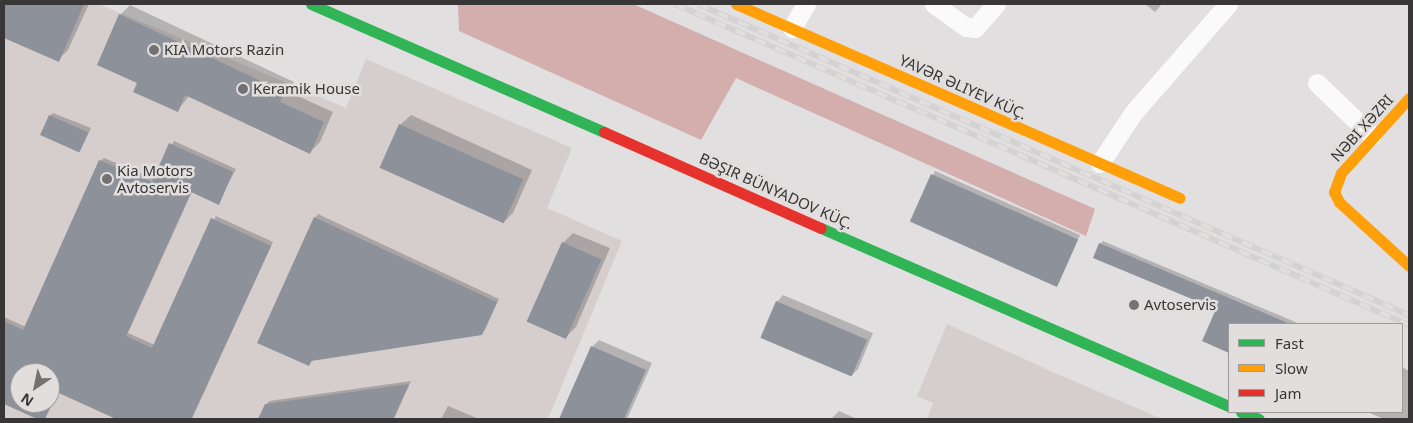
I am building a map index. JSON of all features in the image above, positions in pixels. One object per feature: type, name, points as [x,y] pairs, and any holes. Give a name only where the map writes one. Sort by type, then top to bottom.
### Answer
[{"type":"street","name":"BƏŞIR BÜNYADOV KÜÇ.","points":[[311,4],[1228,406]]},
{"type":"street","name":"YAVƏR ƏLIYEV KÜÇ.","points":[[736,4],[1179,198]]},
{"type":"street","points":[[792,28],[806,4]]},
{"type":"street","points":[[934,4],[966,27],[975,28],[996,4]]},
{"type":"street","points":[[1100,163],[1133,113],[1228,4]]},
{"type":"street","points":[[1317,83],[1372,136]]},
{"type":"street","name":"NƏBI XƏZRI","points":[[1409,98],[1372,136],[1340,173],[1334,192],[1339,202],[1409,266]]},
{"type":"street","points":[[1244,413],[1259,419]]},
{"type":"shaded area","points":[[4,4],[99,4],[346,108],[366,59],[572,148],[547,208],[622,241],[548,419],[4,419]]},
{"type":"shaded area","points":[[458,4],[633,4],[1095,209],[1086,236],[736,78],[701,140],[459,31]]},
{"type":"shaded area","points":[[947,324],[1162,419],[927,419],[933,403],[917,396]]},
{"type":"building","points":[[4,4],[84,4],[59,62],[4,38]]},
{"type":"building","points":[[119,14],[284,92],[280,102],[324,122],[310,154],[185,95],[178,112],[133,92],[137,83],[97,65]]},
{"type":"building","points":[[49,115],[88,132],[79,153],[40,135]]},
{"type":"building","points":[[399,124],[523,179],[504,223],[379,168]]},
{"type":"building","points":[[169,143],[233,172],[219,205],[191,192],[126,336],[152,348],[211,218],[271,246],[191,419],[116,419],[60,394],[60,363],[10,363],[10,407],[4,404],[4,321],[23,330],[99,160],[152,182]]},
{"type":"building","points":[[931,174],[1078,239],[1057,287],[910,222]]},
{"type":"building","points":[[314,217],[497,302],[482,335],[311,361],[309,366],[257,343]]},
{"type":"building","points":[[562,242],[601,259],[566,339],[527,321]]},
{"type":"building","points":[[1099,243],[1288,323],[1228,323],[1228,353],[1202,341],[1216,309],[1093,258]]},
{"type":"building","points":[[776,301],[867,340],[852,377],[760,338]]},
{"type":"building","points":[[591,346],[646,370],[624,419],[559,419]]},
{"type":"building","points":[[409,384],[393,419],[258,419],[265,404]]},
{"type":"building","points":[[24,413],[48,413],[45,419],[37,419]]},
{"type":"railway","points":[[675,4],[1409,325]]},
{"type":"railway","points":[[698,4],[1409,315]]},
{"type":"traffic: fast","points":[[311,4],[604,132]]},
{"type":"traffic: fast","points":[[821,228],[1228,406]]},
{"type":"traffic: fast","points":[[1244,413],[1259,419]]},
{"type":"traffic: slow","points":[[736,4],[1179,198]]},
{"type":"traffic: slow","points":[[1409,98],[1341,173],[1334,192],[1339,202],[1409,266]]},
{"type":"traffic: jam","points":[[604,132],[821,228]]},
{"type":"place","name":"KIA Motors Razin","points":[[154,50]]},
{"type":"place","name":"Keramik House","points":[[243,89]]},
{"type":"place","name":"Kia Motors Avtoservis","points":[[107,179]]},
{"type":"place","name":"Avtoservis","points":[[1134,305]]}]
